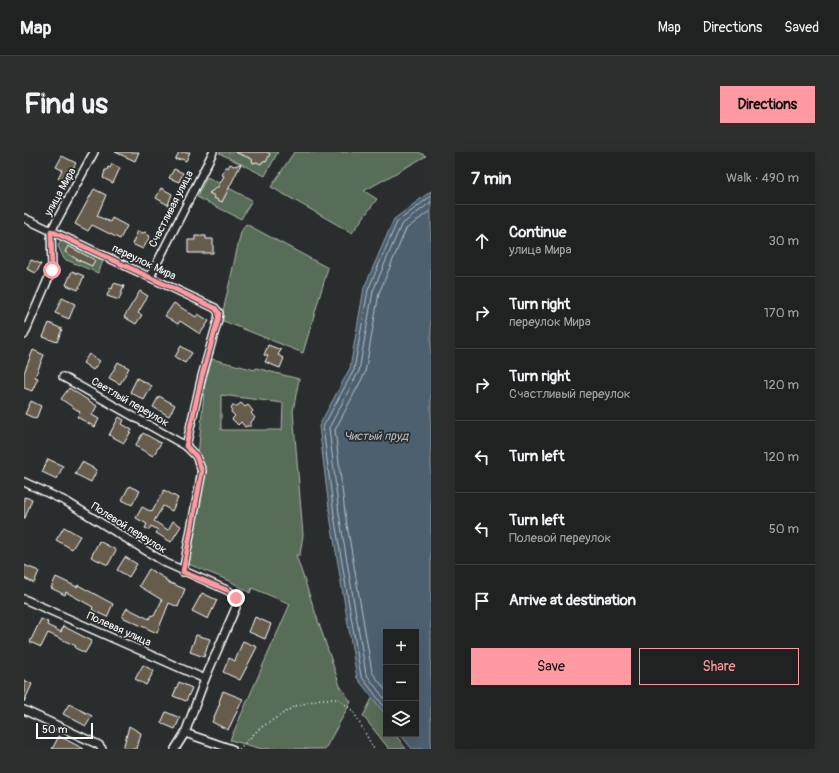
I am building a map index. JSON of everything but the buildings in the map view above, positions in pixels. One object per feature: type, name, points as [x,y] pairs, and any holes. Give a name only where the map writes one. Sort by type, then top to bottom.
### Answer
[{"type":"street","name":"улица Мира","points":[[24,335],[52,270],[51,231],[94,152]]},
{"type":"street","name":"Счастливая улица","points":[[150,277],[213,152]]},
{"type":"street","name":"переулок Мира","points":[[24,218],[215,308],[219,313],[202,376],[186,446]]},
{"type":"street","name":"Светлый переулок","points":[[63,377],[186,446]]},
{"type":"street","points":[[183,572],[202,471],[196,456],[186,446]]},
{"type":"street","name":"Полевой переулок","points":[[24,482],[67,502],[183,572],[229,591],[236,598],[236,607],[204,679]]},
{"type":"street","name":"Полевая улица","points":[[24,600],[204,679]]},
{"type":"street","points":[[175,749],[185,733],[204,679]]},
{"type":"street","points":[[24,710],[100,747]]},
{"type":"street","points":[[185,733],[232,749]]},
{"type":"path","points":[[239,749],[260,728],[295,706],[321,699],[339,699],[353,711],[374,749]]},
{"type":"green space","points":[[278,152],[265,176],[219,153]]},
{"type":"green space","points":[[294,152],[419,152],[426,156],[364,191],[377,199],[352,233],[271,187]]},
{"type":"green space","points":[[207,177],[252,200],[241,219],[197,197]]},
{"type":"green space","points":[[246,224],[328,268],[303,353],[221,320],[241,232]]},
{"type":"green space","points":[[62,237],[104,259],[98,273],[64,259],[58,246]]},
{"type":"green space","points":[[212,359],[299,379],[293,411],[303,535],[300,555],[296,555],[340,686],[351,702],[325,749],[262,749],[230,740],[290,604],[252,588],[250,593],[230,581],[188,564],[205,381]],"holes":[[[221,395],[283,403],[282,430],[221,430]]]},
{"type":"green space","points":[[376,691],[383,706],[383,737],[397,737],[406,749],[389,749],[363,716]]},
{"type":"water","name":"Чистый пруд","points":[[431,191],[431,749],[412,749],[402,737],[419,737],[419,629],[383,629],[383,711],[357,678],[330,516],[319,426],[350,368],[364,288],[394,219]]},
{"type":"route","points":[[52,270],[51,231],[215,308],[219,313],[202,376],[186,446],[196,456],[202,471],[183,572],[229,591],[236,598]]}]
